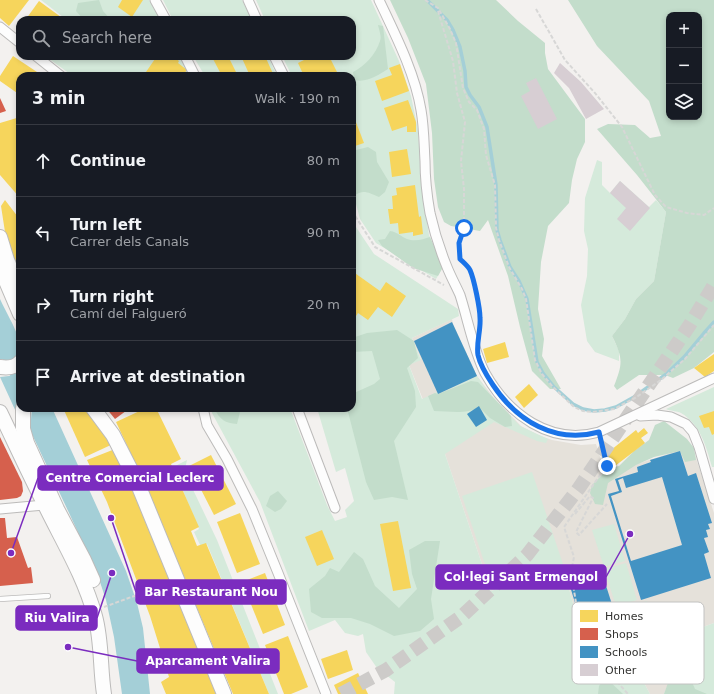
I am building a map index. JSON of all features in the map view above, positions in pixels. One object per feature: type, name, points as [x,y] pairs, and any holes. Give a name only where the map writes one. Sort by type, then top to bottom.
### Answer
[{"type":"main road","points":[[0,237],[7,260],[16,281]]},
{"type":"main road","points":[[0,267],[16,305]]},
{"type":"main road","points":[[0,367],[10,368],[16,364]]},
{"type":"main road","points":[[0,412],[44,505],[81,575],[89,594],[96,618],[101,653],[104,694]]},
{"type":"main road","points":[[23,412],[23,430],[27,443],[57,509],[92,577],[107,632],[113,694]]},
{"type":"main road","points":[[96,412],[113,435],[137,482],[224,694]]},
{"type":"main road","points":[[62,539],[87,616],[97,694]]},
{"type":"street","points":[[155,0],[164,16]]},
{"type":"street","points":[[248,0],[255,16]]},
{"type":"street","points":[[379,0],[401,48],[421,109],[427,188],[437,241],[459,294],[471,336],[485,372],[499,394],[516,412],[533,424],[552,432],[573,436],[599,432],[714,378]]},
{"type":"street","points":[[0,27],[16,40]]},
{"type":"street","points":[[41,60],[56,72]]},
{"type":"street","points":[[187,60],[193,72]]},
{"type":"street","points":[[276,60],[282,72]]},
{"type":"street","points":[[203,412],[207,425],[227,459],[252,509],[326,694]]},
{"type":"street","points":[[299,412],[335,508]]},
{"type":"street","points":[[635,416],[657,415],[671,417],[686,424],[693,432],[699,447],[714,499]]},
{"type":"street","points":[[0,509],[44,505]]},
{"type":"lane","points":[[0,599],[48,596]]},
{"type":"path","points":[[425,0],[438,8],[456,43],[463,88],[469,102],[477,110],[484,129],[486,155],[495,185],[496,228],[499,240],[510,267],[526,299],[535,360],[542,374],[553,387],[574,406],[583,411],[593,412],[614,409],[635,398],[661,380],[684,359],[714,326]]},
{"type":"path","points":[[438,8],[453,61],[457,93],[465,122],[461,161],[464,190],[464,228],[459,243],[460,259],[470,270],[474,283],[480,318],[479,332]]},
{"type":"path","points":[[536,9],[566,60],[622,127],[655,195],[666,207],[687,213],[704,215],[714,208]]},
{"type":"path","points":[[356,217],[375,247],[459,294]]},
{"type":"path","points":[[564,527],[607,466],[599,432]]},
{"type":"path","points":[[564,527],[590,496],[593,498],[576,532],[579,535],[607,504]]},
{"type":"path","points":[[564,527],[574,557],[571,572],[576,602]]},
{"type":"path","points":[[105,607],[136,595]]},
{"type":"path","points":[[619,684],[628,694]]},
{"type":"shaded area","points":[[452,319],[477,376],[494,398],[521,426],[538,435],[552,440],[581,445],[596,444],[604,469],[609,473],[692,446],[714,513],[714,623],[704,627],[704,602],[573,602],[563,567],[491,591],[445,454],[409,365],[421,359],[412,338]]},
{"type":"shaded area","points":[[645,684],[668,684],[664,694],[650,694]]},
{"type":"green space","points":[[41,0],[149,0],[158,16],[62,16]]},
{"type":"green space","points":[[99,0],[103,11],[107,16],[80,16],[76,11],[78,3]]},
{"type":"green space","points":[[163,0],[242,0],[250,16],[171,16]]},
{"type":"green space","points":[[256,0],[371,0],[399,61],[411,96],[418,130],[421,179],[429,235],[443,267],[436,279],[376,243],[360,219],[356,204],[356,72],[290,72],[284,60],[356,60],[356,16],[263,16]]},
{"type":"green space","points":[[390,0],[496,0],[518,21],[545,43],[548,69],[585,119],[585,142],[577,159],[569,203],[548,226],[541,262],[538,309],[544,339],[542,356],[561,389],[550,389],[532,371],[508,276],[488,220],[480,231],[451,226],[444,222],[438,207],[434,179],[432,133],[426,84],[408,38]]},
{"type":"green space","points":[[568,0],[714,0],[714,352],[694,368],[673,378],[665,375],[639,375],[617,390],[614,386],[619,372],[620,355],[612,336],[625,319],[636,299],[654,281],[666,212],[637,175],[597,129],[608,124],[635,125],[650,138],[661,136],[649,101],[597,46]]},
{"type":"green space","points":[[378,25],[383,26],[388,69],[376,76],[359,81],[356,80],[356,72],[353,72],[366,63],[373,55],[381,39]]},
{"type":"green space","points":[[51,60],[181,60],[188,72],[67,72]]},
{"type":"green space","points":[[195,60],[270,60],[275,72],[203,72]]},
{"type":"green space","points":[[368,147],[376,152],[377,162],[389,182],[385,192],[379,197],[365,192],[356,195],[356,150]]},
{"type":"green space","points":[[597,160],[602,162],[602,185],[610,193],[620,181],[649,207],[656,200],[666,212],[654,281],[636,299],[625,319],[612,336],[619,351],[619,361],[595,352],[587,341],[581,305],[587,276],[588,249],[584,231],[585,198]]},
{"type":"green space","points":[[356,227],[374,254],[458,309],[459,316],[412,338],[421,360],[409,365],[422,399],[437,392],[439,394],[477,376],[489,393],[520,426],[548,439],[546,443],[537,441],[494,422],[445,454],[491,591],[563,567],[573,602],[572,684],[645,684],[650,694],[394,694],[395,682],[377,668],[366,652],[363,634],[358,636],[345,633],[335,620],[309,631],[260,502],[212,412],[292,412],[327,505],[335,521],[347,517],[345,510],[354,501],[345,468],[336,472],[318,412],[356,412]]},
{"type":"green space","points":[[390,231],[410,240],[419,240],[430,237],[443,267],[438,276],[413,268],[382,246],[378,240],[385,239]]},
{"type":"green space","points":[[397,330],[414,341],[418,358],[407,368],[415,391],[416,407],[394,441],[408,500],[392,497],[374,500],[366,482],[348,412],[356,412],[356,392],[374,384],[380,379],[372,351],[356,352],[356,337],[367,333]]},
{"type":"green space","points":[[471,381],[478,382],[511,416],[512,426],[505,427],[490,418],[479,407],[463,412],[434,411],[428,396],[435,393],[438,394]]},
{"type":"green space","points":[[714,387],[714,467],[712,467],[702,437],[698,430],[688,418],[681,413],[666,409]]},
{"type":"green space","points":[[216,412],[240,412],[237,424],[229,423]]},
{"type":"green space","points":[[664,421],[687,439],[694,448],[696,460],[685,462],[680,451],[654,457],[636,465],[608,483],[603,505],[595,504],[590,493],[592,485],[609,468],[619,466],[634,451],[649,440],[655,425]]},
{"type":"green space","points":[[187,460],[185,469],[186,475],[217,540],[278,694],[269,694],[207,544],[201,547],[194,532],[199,529],[173,467]]},
{"type":"green space","points":[[532,472],[563,564],[493,588],[462,496]]},
{"type":"green space","points":[[278,491],[287,501],[281,509],[275,512],[266,506],[270,496]]},
{"type":"green space","points":[[614,524],[625,561],[604,567],[592,530]]},
{"type":"green space","points":[[425,541],[440,541],[431,599],[434,619],[420,631],[394,636],[370,624],[351,618],[322,618],[311,612],[309,589],[325,576],[330,568],[339,572],[354,552],[363,559],[375,586],[399,608],[417,589],[412,574],[409,550]]},
{"type":"green space","points":[[626,563],[637,600],[630,602],[615,602],[604,569]]},
{"type":"green space","points":[[714,623],[714,694],[664,694],[668,684],[704,684],[704,627]]},
{"type":"green space","points":[[600,684],[612,684],[623,694],[598,694]]},
{"type":"green space","points":[[668,684],[693,684],[695,689],[707,694],[664,694]]},
{"type":"water","points":[[0,299],[16,332],[16,355],[9,359],[0,359]]},
{"type":"water","points":[[16,373],[16,412],[0,377],[9,376]]},
{"type":"water","points":[[32,412],[54,412],[126,571],[137,603],[143,628],[150,694],[122,694],[114,637],[106,600],[98,576],[30,430]]},
{"type":"building: Homes","points":[[0,0],[29,0],[9,26],[0,18]]},
{"type":"building: Homes","points":[[122,0],[143,0],[133,16],[118,7]]},
{"type":"building: Homes","points":[[39,1],[60,16],[28,16]]},
{"type":"building: Homes","points":[[13,56],[16,60],[19,60],[37,72],[16,72],[16,92],[0,81],[0,76]]},
{"type":"building: Homes","points":[[154,60],[178,60],[178,63],[187,70],[185,72],[146,72]]},
{"type":"building: Homes","points":[[214,60],[230,60],[236,72],[220,72]]},
{"type":"building: Homes","points":[[243,60],[267,60],[272,72],[248,72]]},
{"type":"building: Homes","points":[[304,60],[331,60],[337,72],[302,72],[298,63]]},
{"type":"building: Homes","points":[[400,64],[409,91],[382,101],[375,81],[392,75],[389,68]]},
{"type":"building: Homes","points":[[408,100],[416,122],[416,132],[407,132],[407,126],[392,131],[384,108]]},
{"type":"building: Homes","points":[[16,118],[16,193],[0,175],[0,123]]},
{"type":"building: Homes","points":[[356,122],[364,143],[356,146]]},
{"type":"building: Homes","points":[[407,149],[411,174],[392,177],[389,152]]},
{"type":"building: Homes","points":[[415,185],[419,217],[421,216],[423,234],[413,236],[413,232],[399,234],[398,223],[390,224],[388,209],[393,209],[392,196],[397,195],[396,188]]},
{"type":"building: Homes","points":[[5,200],[16,214],[16,266],[7,245],[1,206]]},
{"type":"building: Homes","points":[[356,274],[380,291],[386,282],[406,296],[392,317],[378,307],[368,320],[358,313],[356,316]]},
{"type":"building: Homes","points":[[505,342],[509,357],[487,363],[483,349]]},
{"type":"building: Homes","points":[[714,354],[714,371],[705,377],[694,368]]},
{"type":"building: Homes","points":[[529,384],[538,395],[524,408],[515,397]]},
{"type":"building: Homes","points":[[714,411],[714,434],[712,435],[709,427],[704,428],[699,416]]},
{"type":"building: Homes","points":[[65,412],[88,412],[113,444],[85,457]]},
{"type":"building: Homes","points":[[137,412],[158,412],[181,459],[171,464],[199,527],[191,531],[197,546],[206,543],[269,694],[233,694],[141,475],[116,422]]},
{"type":"building: Homes","points":[[644,428],[648,433],[641,438],[645,443],[615,466],[606,454],[636,430],[638,433]]},
{"type":"building: Homes","points":[[115,449],[148,524],[216,694],[166,694],[161,682],[169,677],[150,616],[107,502],[87,460]]},
{"type":"building: Homes","points":[[211,455],[236,504],[214,515],[189,466]]},
{"type":"building: Homes","points":[[240,513],[260,564],[237,573],[217,522]]},
{"type":"building: Homes","points":[[398,521],[411,588],[393,591],[380,524]]},
{"type":"building: Homes","points":[[322,530],[334,559],[317,566],[305,537]]},
{"type":"building: Homes","points":[[265,573],[285,625],[263,634],[242,582]]},
{"type":"building: Homes","points":[[288,636],[308,687],[291,694],[284,694],[265,645]]},
{"type":"building: Homes","points":[[347,650],[353,670],[328,679],[321,659]]},
{"type":"building: Homes","points":[[358,673],[368,694],[338,694],[334,685]]},
{"type":"building: Shops","points":[[0,98],[6,111],[0,113]]},
{"type":"building: Shops","points":[[109,412],[125,412],[115,419]]},
{"type":"building: Shops","points":[[0,437],[22,482],[23,491],[21,496],[17,498],[0,500]]},
{"type":"building: Shops","points":[[0,518],[5,518],[7,538],[17,537],[28,568],[31,567],[33,583],[0,586]]},
{"type":"building: Schools","points":[[452,322],[477,376],[438,394],[414,341]]},
{"type":"building: Schools","points":[[479,406],[487,420],[476,427],[467,414]]},
{"type":"building: Schools","points":[[680,451],[688,476],[696,473],[712,523],[708,524],[710,529],[706,530],[708,537],[704,538],[709,552],[704,554],[711,578],[641,600],[608,494],[619,491],[615,479],[638,472],[637,467],[651,462],[650,460]],"holes":[[[662,477],[682,545],[631,561],[611,496],[622,492],[618,480],[623,478],[626,488]]]},
{"type":"building: Schools","points":[[583,569],[589,571],[591,576],[602,573],[611,602],[575,602],[569,583],[581,579],[579,575]]},
{"type":"building: Other","points":[[560,63],[581,82],[604,109],[586,119],[569,88],[554,73]]},
{"type":"building: Other","points":[[536,78],[557,119],[538,129],[521,96],[530,91],[526,83]]},
{"type":"building: Other","points":[[620,181],[650,208],[630,231],[617,219],[626,208],[610,193]]},
{"type":"waterway","points":[[427,0],[447,20],[453,30],[460,47],[465,71],[466,87],[479,107],[487,127],[496,185],[497,230],[510,267],[519,281],[527,299],[537,362],[543,373],[554,387],[573,404],[583,409],[594,411],[616,407],[634,397],[665,375],[684,357],[714,322]]},
{"type":"waterway","points":[[0,329],[16,364]]},
{"type":"tunnel","points":[[341,694],[386,670],[462,616],[527,555],[579,488],[689,326],[714,285]]},
{"type":"place","name":"Bar Restaurant Nou","points":[[111,518]]},
{"type":"place","name":"Col·legi Sant Ermengol","points":[[630,534]]},
{"type":"place","name":"Centre Comercial Leclerc","points":[[11,553]]},
{"type":"place","name":"Riu Valira","points":[[112,573]]},
{"type":"place","name":"Aparcament Valira","points":[[68,647]]},
{"type":"route","points":[[464,228],[459,243],[460,259],[470,270],[474,283],[480,318],[478,354],[485,372],[499,394],[516,412],[542,429],[573,436],[599,432],[607,466]]}]
